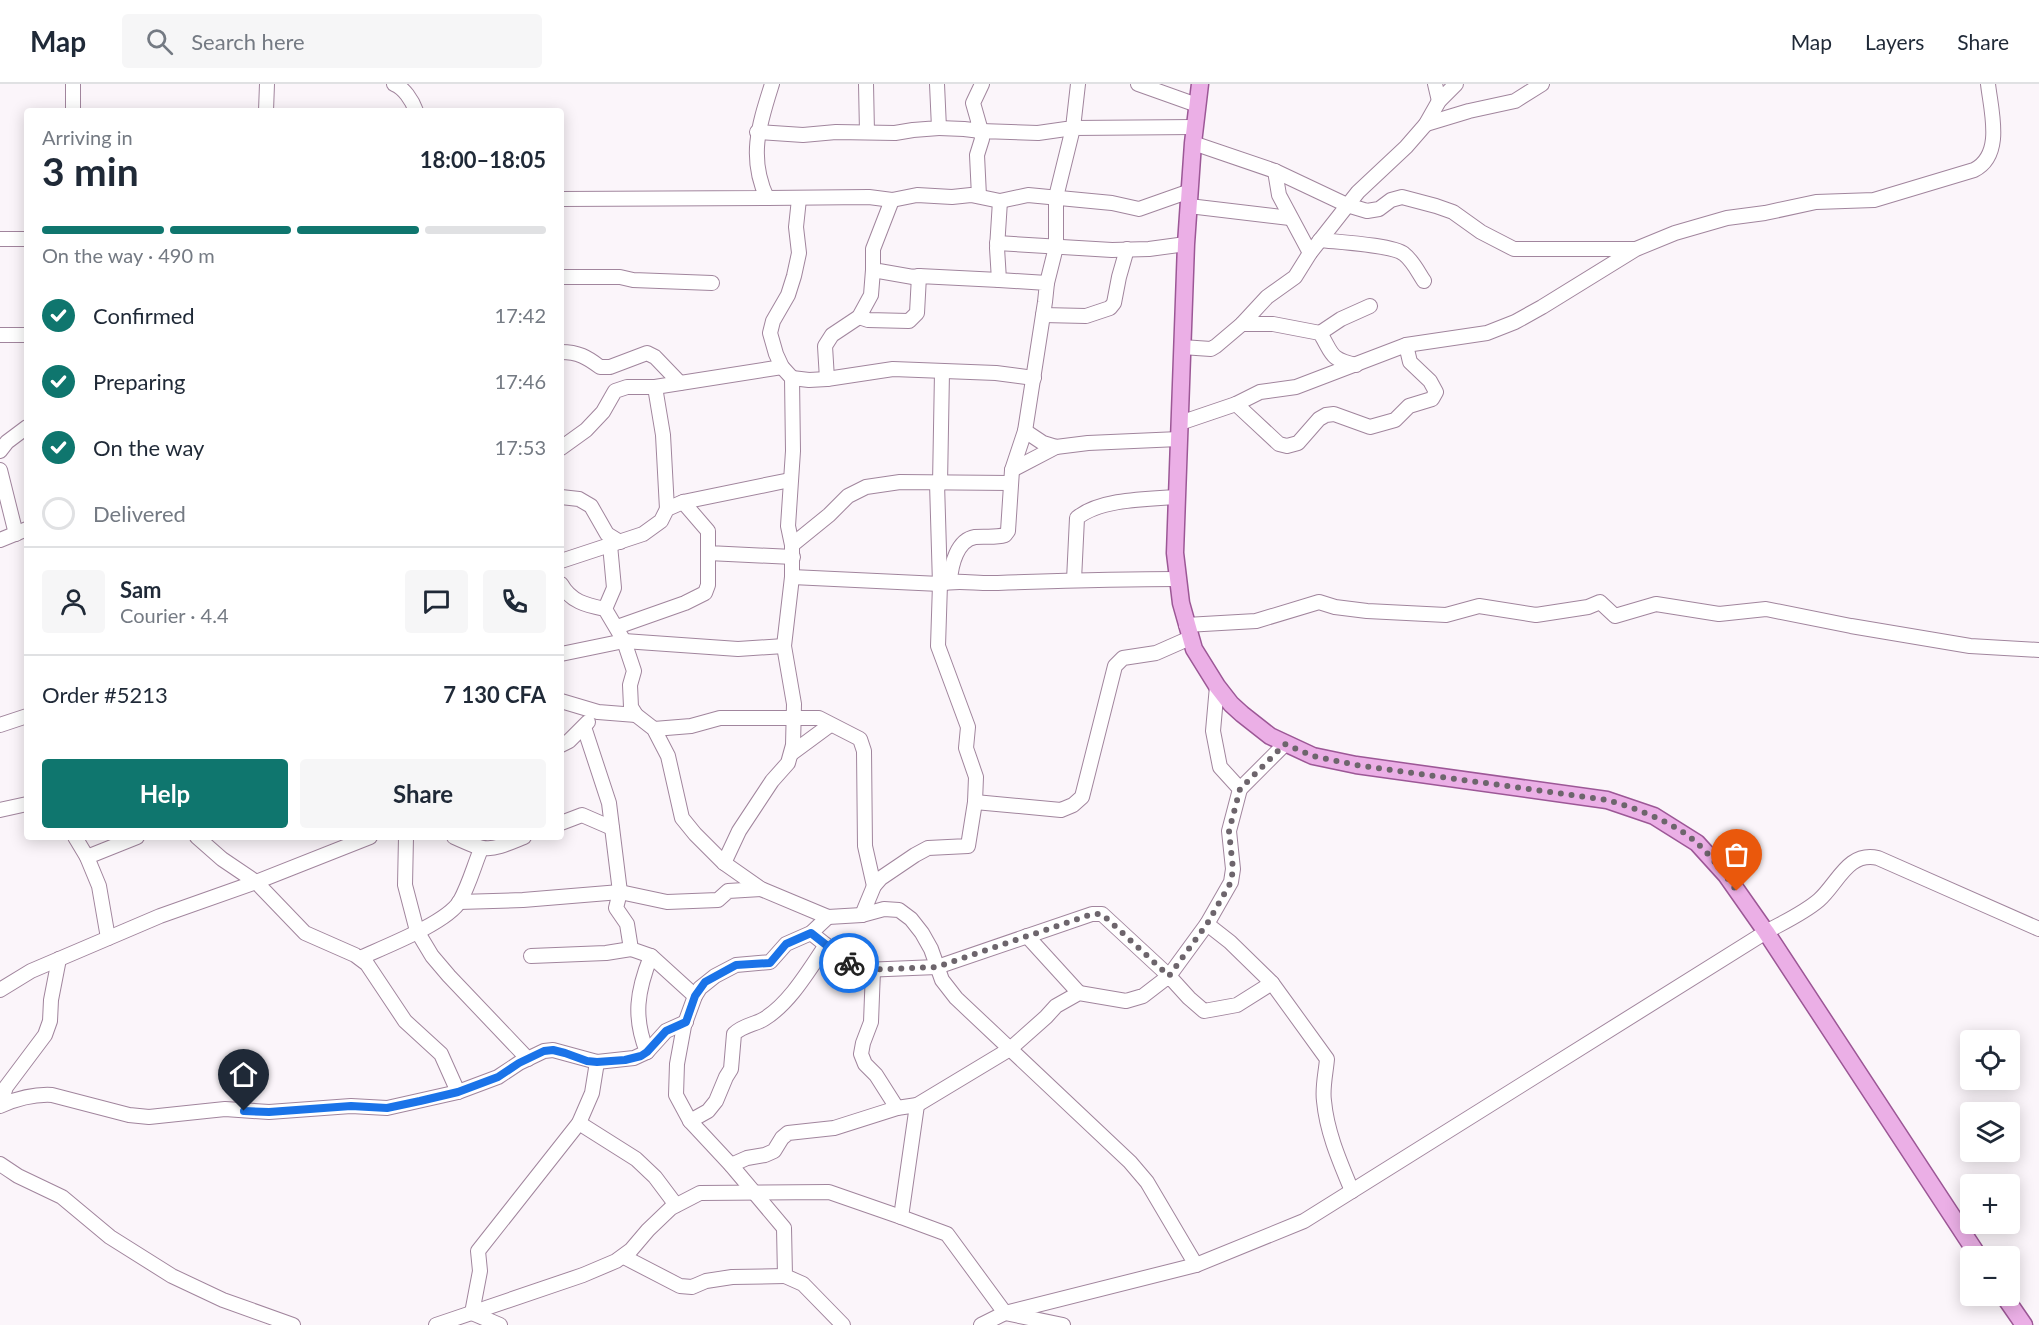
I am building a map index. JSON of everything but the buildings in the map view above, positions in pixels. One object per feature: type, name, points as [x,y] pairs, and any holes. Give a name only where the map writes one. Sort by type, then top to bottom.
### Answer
[{"type":"main road","points":[[1200,84],[1186,244],[1175,553],[1177,579],[1188,631],[1203,666],[1242,714],[1270,736],[1313,756],[1356,765],[1607,800],[1654,816],[1697,843],[1726,876],[1766,932],[1972,1246]]},
{"type":"main road","points":[[2011,1306],[2024,1325]]},
{"type":"street","points":[[73,84],[73,108]]},
{"type":"street","points":[[266,108],[267,84]]},
{"type":"street","points":[[394,84],[401,87],[415,108]]},
{"type":"street","points":[[767,198],[756,167],[757,132],[772,84]]},
{"type":"street","points":[[866,84],[867,132]]},
{"type":"street","points":[[938,84],[939,128]]},
{"type":"street","points":[[979,196],[977,155],[982,139],[973,103],[982,84]]},
{"type":"street","points":[[945,582],[963,542],[973,537],[999,537],[1008,531],[1011,477],[1025,431],[1047,283],[1056,247],[1056,197],[1072,128],[1078,84]]},
{"type":"street","points":[[1138,84],[1197,105]]},
{"type":"street","points":[[1435,84],[1439,102]]},
{"type":"street","points":[[1182,347],[1211,349],[1242,324],[1267,297],[1295,277],[1310,253],[1347,205],[1406,147],[1426,124],[1439,102],[1456,84]]},
{"type":"street","points":[[1426,124],[1469,111],[1515,101],[1542,84]]},
{"type":"street","points":[[1025,431],[1043,443],[1056,447],[1179,431],[1260,392],[1296,387],[1406,345],[1488,333],[1515,322],[1636,249],[1675,233],[1727,218],[1765,213],[1816,202],[1874,200],[1974,170],[1990,156],[1993,127],[1988,84]]},
{"type":"street","points":[[757,132],[803,135],[836,132],[895,134],[939,128],[1038,133],[1072,128],[1194,135],[1347,205],[1374,211],[1384,207],[1391,200],[1402,197],[1453,212],[1481,232],[1514,249],[1522,251],[1636,249]]},
{"type":"street","points":[[1275,171],[1279,195],[1310,253]]},
{"type":"street","points":[[564,200],[869,197],[892,200],[917,195],[979,196],[1000,201],[1028,195],[1112,203],[1139,209],[1189,198],[1290,218]]},
{"type":"street","points":[[724,863],[739,831],[772,781],[788,763],[792,753],[795,718],[784,646],[792,577],[793,551],[788,526],[793,451],[787,372],[772,347],[770,333],[776,315],[788,295],[799,253],[796,227],[799,199]]},
{"type":"street","points":[[827,379],[825,346],[832,335],[859,317],[871,295],[873,249],[892,200]]},
{"type":"street","points":[[999,280],[997,243],[1000,201]]},
{"type":"street","points":[[0,239],[24,239]]},
{"type":"street","points":[[1320,240],[1402,252],[1412,262],[1424,282]]},
{"type":"street","points":[[997,243],[1127,249],[1149,249],[1186,244]]},
{"type":"street","points":[[1042,315],[1086,316],[1110,308],[1114,303],[1127,249]]},
{"type":"street","points":[[873,270],[913,277],[1047,283]]},
{"type":"street","points":[[859,317],[880,321],[909,321],[917,313],[919,276]]},
{"type":"street","points":[[564,277],[620,277],[633,280],[712,283]]},
{"type":"street","points":[[1242,324],[1273,324],[1320,333],[1341,319],[1370,306]]},
{"type":"street","points":[[1320,333],[1330,352],[1338,361],[1356,365]]},
{"type":"street","points":[[0,335],[24,335]]},
{"type":"street","points":[[1236,404],[1280,444],[1287,446],[1298,443],[1326,415],[1334,414],[1370,427],[1395,420],[1408,405],[1432,399],[1436,392],[1430,381],[1410,362],[1406,345]]},
{"type":"street","points":[[564,352],[586,356],[600,367],[610,367],[647,353],[655,357],[680,383]]},
{"type":"street","points":[[564,446],[586,430],[603,412],[615,391],[627,387],[655,387],[787,372],[809,380],[880,370],[996,373],[1034,378]]},
{"type":"street","points":[[862,915],[874,886],[881,878],[928,848],[968,846],[975,802],[976,777],[966,748],[968,727],[938,646],[945,582],[939,483],[942,372]]},
{"type":"street","points":[[564,560],[643,534],[661,520],[667,509],[663,435],[655,387]]},
{"type":"street","points":[[0,451],[7,442],[24,429]]},
{"type":"street","points":[[708,553],[793,551],[848,496],[866,487],[900,482],[939,483],[1011,477],[1056,447]]},
{"type":"street","points":[[0,470],[21,531],[0,540]]},
{"type":"street","points":[[667,509],[683,502],[790,480]]},
{"type":"street","points":[[564,497],[579,499],[591,506],[607,534],[615,543],[614,588],[605,609]]},
{"type":"street","points":[[1074,580],[1077,518],[1085,511],[1124,502],[1176,497]]},
{"type":"street","points":[[617,627],[686,603],[705,593],[708,585],[708,531],[683,502]]},
{"type":"street","points":[[792,577],[979,584],[1177,579]]},
{"type":"street","points":[[564,588],[569,596],[579,603],[605,609],[617,627],[634,671],[630,685],[630,702],[636,715],[654,729],[668,756],[682,818],[695,834],[724,863],[761,889],[828,917],[862,915],[884,909],[899,910],[911,919],[931,949],[942,980],[956,998],[1130,1162],[1147,1182],[1196,1265]]},
{"type":"street","points":[[975,802],[1061,810],[1073,805],[1082,797],[1115,666],[1123,658],[1156,653],[1188,631],[1256,621],[1319,602],[1335,607],[1367,611],[1446,615],[1479,606],[1536,615],[1588,607],[1600,602],[1615,616],[1656,603],[1719,614],[1766,609],[1970,646],[2039,650]]},
{"type":"street","points":[[564,653],[624,641],[738,649],[784,646]]},
{"type":"street","points":[[1217,686],[1213,731],[1220,767],[1240,789]]},
{"type":"street","points":[[564,701],[598,712],[636,715]]},
{"type":"street","points":[[564,744],[570,741],[598,712]]},
{"type":"street","points":[[2,720],[24,716]]},
{"type":"street","points":[[654,729],[691,726],[720,718],[819,718],[860,739],[864,751],[865,846],[874,886]]},
{"type":"street","points":[[792,753],[830,725]]},
{"type":"street","points":[[584,727],[609,803],[620,892],[616,908],[627,924],[631,949]]},
{"type":"street","points":[[1026,936],[1079,993],[1126,1001],[1143,996],[1169,976],[1207,924],[1231,882],[1233,869],[1229,831],[1240,789],[1285,744]]},
{"type":"street","points":[[0,810],[24,805]]},
{"type":"street","points":[[564,822],[582,815],[612,828]]},
{"type":"street","points":[[77,840],[99,886],[108,938]]},
{"type":"street","points":[[87,857],[130,840]]},
{"type":"street","points":[[200,840],[222,859],[256,882],[304,933],[360,958],[367,964],[405,1021],[441,1054],[458,1092]]},
{"type":"street","points":[[0,990],[31,971],[160,916],[256,882],[362,840]]},
{"type":"street","points":[[405,840],[405,885],[417,932],[438,962],[528,1059]]},
{"type":"street","points":[[461,840],[481,849],[489,849],[515,840]]},
{"type":"street","points":[[360,958],[417,932],[453,910],[459,902],[481,849]]},
{"type":"street","points":[[981,1325],[1005,1313],[1196,1265],[1305,1221],[1807,908],[1820,899],[1856,860],[1870,856],[2039,929]]},
{"type":"street","points":[[459,902],[523,900],[620,892],[667,902],[718,900],[728,891],[761,889]]},
{"type":"street","points":[[811,933],[851,965],[863,970],[937,967],[1092,914],[1102,914],[1204,1011],[1237,1005],[1272,983]]},
{"type":"street","points":[[785,1276],[784,1228],[690,1121],[676,1095],[677,1064],[686,1022],[695,996],[705,982],[736,965],[770,963],[786,944],[811,933],[828,917]]},
{"type":"street","points":[[1207,924],[1230,942],[1272,983],[1327,1059],[1323,1100],[1337,1156],[1353,1191]]},
{"type":"street","points":[[690,1121],[708,1111],[716,1101],[732,1069],[734,1034],[739,1029],[765,1018],[794,992],[826,945]]},
{"type":"street","points":[[531,956],[606,953],[631,949],[651,956],[695,996]]},
{"type":"street","points":[[647,1052],[639,1033],[638,998],[642,978],[651,956]]},
{"type":"street","points":[[0,1106],[6,1087],[45,1035],[50,1021],[51,1000],[60,959]]},
{"type":"street","points":[[873,970],[871,1022],[862,1043],[861,1054],[865,1064],[876,1075],[897,1108]]},
{"type":"street","points":[[731,1165],[747,1158],[770,1154],[778,1148],[782,1138],[788,1133],[834,1128],[897,1108],[917,1105],[1010,1049],[1056,1006],[1079,993]]},
{"type":"street","points":[[0,1106],[41,1094],[129,1115],[148,1117],[225,1109],[269,1112],[351,1106],[387,1108],[458,1092],[498,1077],[544,1051],[553,1050],[597,1062],[625,1060],[641,1056],[666,1031],[686,1022]]},
{"type":"street","points":[[472,1313],[480,1271],[478,1251],[579,1123],[591,1093],[597,1062]]},
{"type":"street","points":[[901,1217],[917,1105]]},
{"type":"street","points":[[579,1123],[636,1159],[655,1177],[676,1205]]},
{"type":"street","points":[[0,1164],[18,1176],[62,1197],[110,1237],[172,1276],[223,1300],[293,1325]]},
{"type":"street","points":[[436,1325],[583,1275],[624,1257],[648,1230],[676,1205],[700,1192],[829,1192],[901,1217],[947,1234],[1005,1313],[1063,1325]]},
{"type":"street","points":[[624,1257],[680,1286],[692,1287],[706,1281],[732,1277],[785,1276],[803,1284],[843,1325]]},
{"type":"street","points":[[472,1313],[497,1324]]},
{"type":"way so far","points":[[849,963],[863,970],[937,967],[1092,914],[1102,914],[1169,976],[1207,924],[1231,882],[1233,869],[1228,837],[1240,789],[1285,744],[1313,756],[1356,765],[1607,800],[1632,807],[1654,816],[1697,843],[1737,891]]},
{"type":"route","points":[[244,1111],[269,1112],[351,1106],[387,1108],[458,1092],[498,1077],[519,1063],[544,1051],[553,1050],[597,1062],[634,1058],[647,1052],[670,1028],[686,1022],[695,996],[705,982],[736,965],[770,963],[786,944],[811,933],[849,963]]}]
